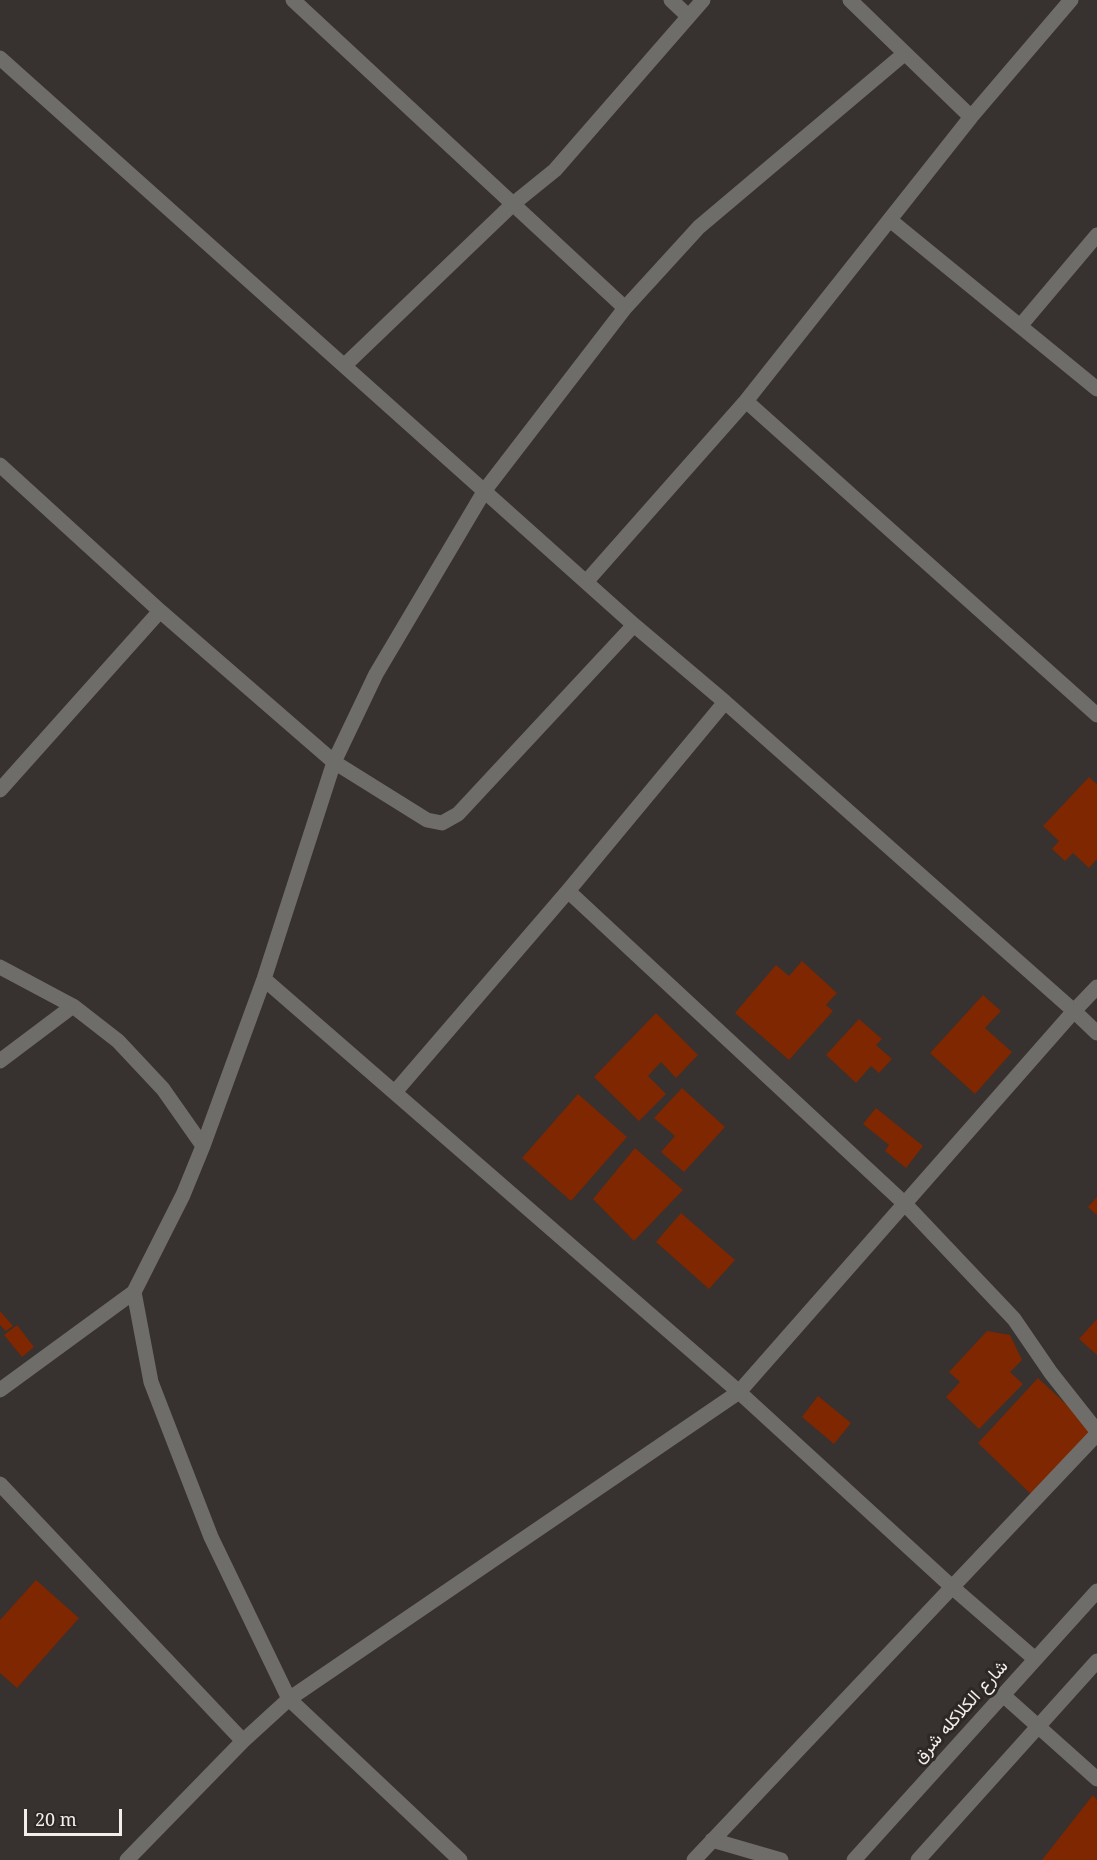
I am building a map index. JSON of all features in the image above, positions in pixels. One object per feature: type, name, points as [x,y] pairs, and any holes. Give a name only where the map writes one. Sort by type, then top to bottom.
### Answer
[{"type":"street","points":[[294,0],[626,308]]},
{"type":"street","points":[[671,0],[688,16]]},
{"type":"street","points":[[345,365],[513,204],[555,170],[703,0]]},
{"type":"street","points":[[850,0],[971,117]]},
{"type":"street","points":[[586,582],[746,401],[971,117],[1071,0]]},
{"type":"street","points":[[0,1390],[134,1292],[183,1195],[202,1146],[264,979],[334,762],[376,674],[485,490],[626,308],[699,227],[904,54]]},
{"type":"street","points":[[0,58],[634,625],[725,702],[1074,1011],[1097,1034]]},
{"type":"street","points":[[891,220],[1097,389]]},
{"type":"street","points":[[1021,325],[1097,235]]},
{"type":"street","points":[[746,401],[1097,715]]},
{"type":"street","points":[[0,465],[160,611],[334,762],[427,820],[442,823],[458,814],[634,625]]},
{"type":"street","points":[[0,790],[160,611]]},
{"type":"street","points":[[395,1092],[568,891],[725,702]]},
{"type":"street","points":[[568,891],[905,1204],[1014,1319],[1051,1373],[1097,1433],[694,1860]]},
{"type":"street","points":[[0,967],[73,1006],[118,1041],[163,1089],[202,1146]]},
{"type":"street","points":[[264,979],[739,1392],[952,1587],[1035,1659]]},
{"type":"street","points":[[128,1860],[243,1741],[290,1699],[739,1392],[1097,987]]},
{"type":"street","points":[[0,1061],[73,1006]]},
{"type":"street","points":[[134,1292],[150,1382],[211,1537],[290,1699],[460,1860]]},
{"type":"street","points":[[0,1484],[243,1741]]},
{"type":"street","name":"شارع الكلاكله شرق","points":[[854,1860],[1097,1591]]},
{"type":"street","points":[[918,1860],[1097,1661]]},
{"type":"street","points":[[1003,1695],[1097,1779]]},
{"type":"street","points":[[712,1840],[781,1860]]},
{"type":"building","points":[[1089,777],[1097,784],[1097,859],[1089,868],[1073,853],[1065,861],[1052,849],[1059,841],[1043,826]]},
{"type":"building","points":[[802,961],[837,993],[826,1005],[833,1011],[789,1060],[735,1013],[776,965],[789,976]]},
{"type":"building","points":[[983,995],[1001,1011],[985,1028],[1012,1052],[975,1094],[930,1053]]},
{"type":"building","points":[[656,1013],[698,1055],[676,1078],[661,1062],[648,1076],[666,1094],[639,1121],[594,1077]]},
{"type":"building","points":[[859,1019],[882,1039],[876,1045],[892,1059],[879,1073],[871,1066],[856,1083],[826,1055]]},
{"type":"building","points":[[682,1088],[725,1127],[684,1172],[661,1152],[675,1136],[654,1118]]},
{"type":"building","points":[[578,1094],[627,1137],[571,1201],[522,1158]]},
{"type":"building","points":[[876,1108],[923,1146],[906,1168],[885,1151],[889,1145],[863,1124]]},
{"type":"building","points":[[635,1148],[683,1190],[634,1241],[593,1199]]},
{"type":"building","points":[[1097,1197],[1097,1215],[1088,1207]]},
{"type":"building","points":[[681,1213],[735,1260],[709,1289],[656,1242]]},
{"type":"building","points":[[0,1311],[13,1326],[6,1331],[0,1325]]},
{"type":"building","points":[[1097,1319],[1097,1355],[1079,1339]]},
{"type":"building","points":[[17,1325],[34,1347],[22,1357],[4,1335]]},
{"type":"building","points":[[987,1331],[1010,1335],[1022,1360],[1010,1372],[1023,1384],[979,1429],[946,1397],[960,1382],[949,1372]]},
{"type":"building","points":[[1038,1378],[1097,1433],[1035,1498],[978,1443]]},
{"type":"building","points":[[818,1396],[851,1423],[834,1444],[802,1417]]},
{"type":"building","points":[[36,1580],[79,1618],[17,1688],[0,1673],[0,1620]]},
{"type":"building","points":[[1093,1795],[1097,1800],[1097,1860],[1042,1860]]}]
